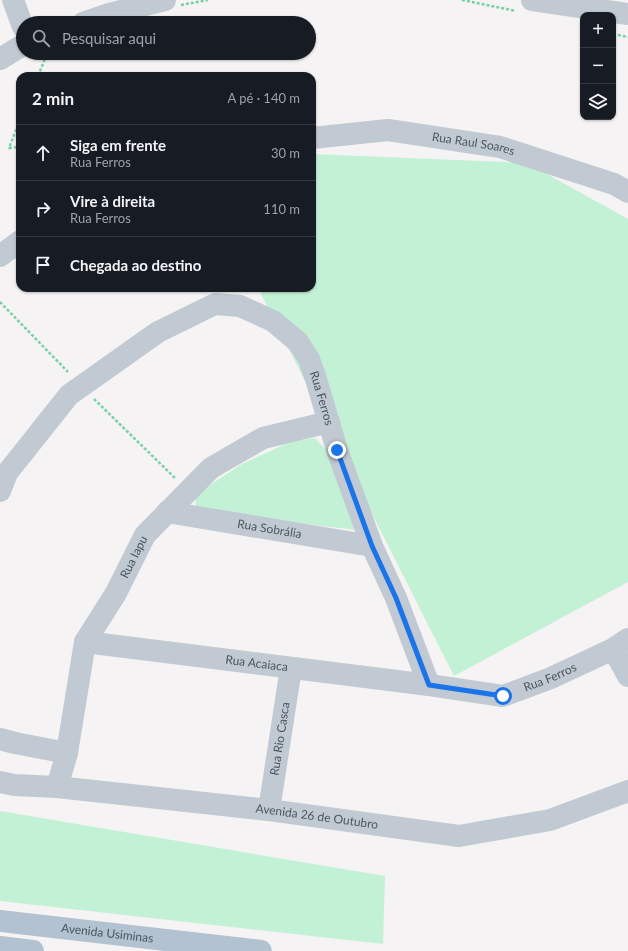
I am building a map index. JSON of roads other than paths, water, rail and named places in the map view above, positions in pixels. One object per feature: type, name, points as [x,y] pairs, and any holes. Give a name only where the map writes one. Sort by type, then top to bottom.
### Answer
[{"type":"main road","name":"Avenida Usiminas","points":[[0,921],[261,951]]},
{"type":"main road","points":[[0,947],[33,951]]},
{"type":"street","points":[[13,0],[19,16]]},
{"type":"street","points":[[103,16],[165,0]]},
{"type":"street","points":[[532,0],[628,14]]},
{"type":"street","points":[[0,59],[16,49]]},
{"type":"street","name":"Rua Raul Soares","points":[[316,138],[388,130],[500,147],[614,184],[628,192]]},
{"type":"street","points":[[0,256],[16,244]]},
{"type":"street","name":"Rua Ferros","points":[[0,491],[7,474],[70,395],[158,332],[215,304],[240,306],[273,322],[298,342],[309,359],[337,450],[372,546],[396,598],[429,685],[503,696],[551,678],[620,644]]},
{"type":"street","name":"Rua Iapu","points":[[57,787],[67,752],[85,642],[116,593],[146,535],[211,468],[262,438],[329,422]]},
{"type":"street","name":"Rua Sobrália","points":[[167,512],[372,546]]},
{"type":"street","name":"Rua Acaiaca","points":[[85,642],[429,685]]},
{"type":"street","points":[[620,644],[628,676]]},
{"type":"street","name":"Rua Rio Casca","points":[[269,810],[291,668]]},
{"type":"street","points":[[0,739],[67,752]]},
{"type":"street","name":"Avenida 26 de Outubro","points":[[0,782],[14,785],[57,787],[269,810],[458,836],[550,820],[628,791]]}]
